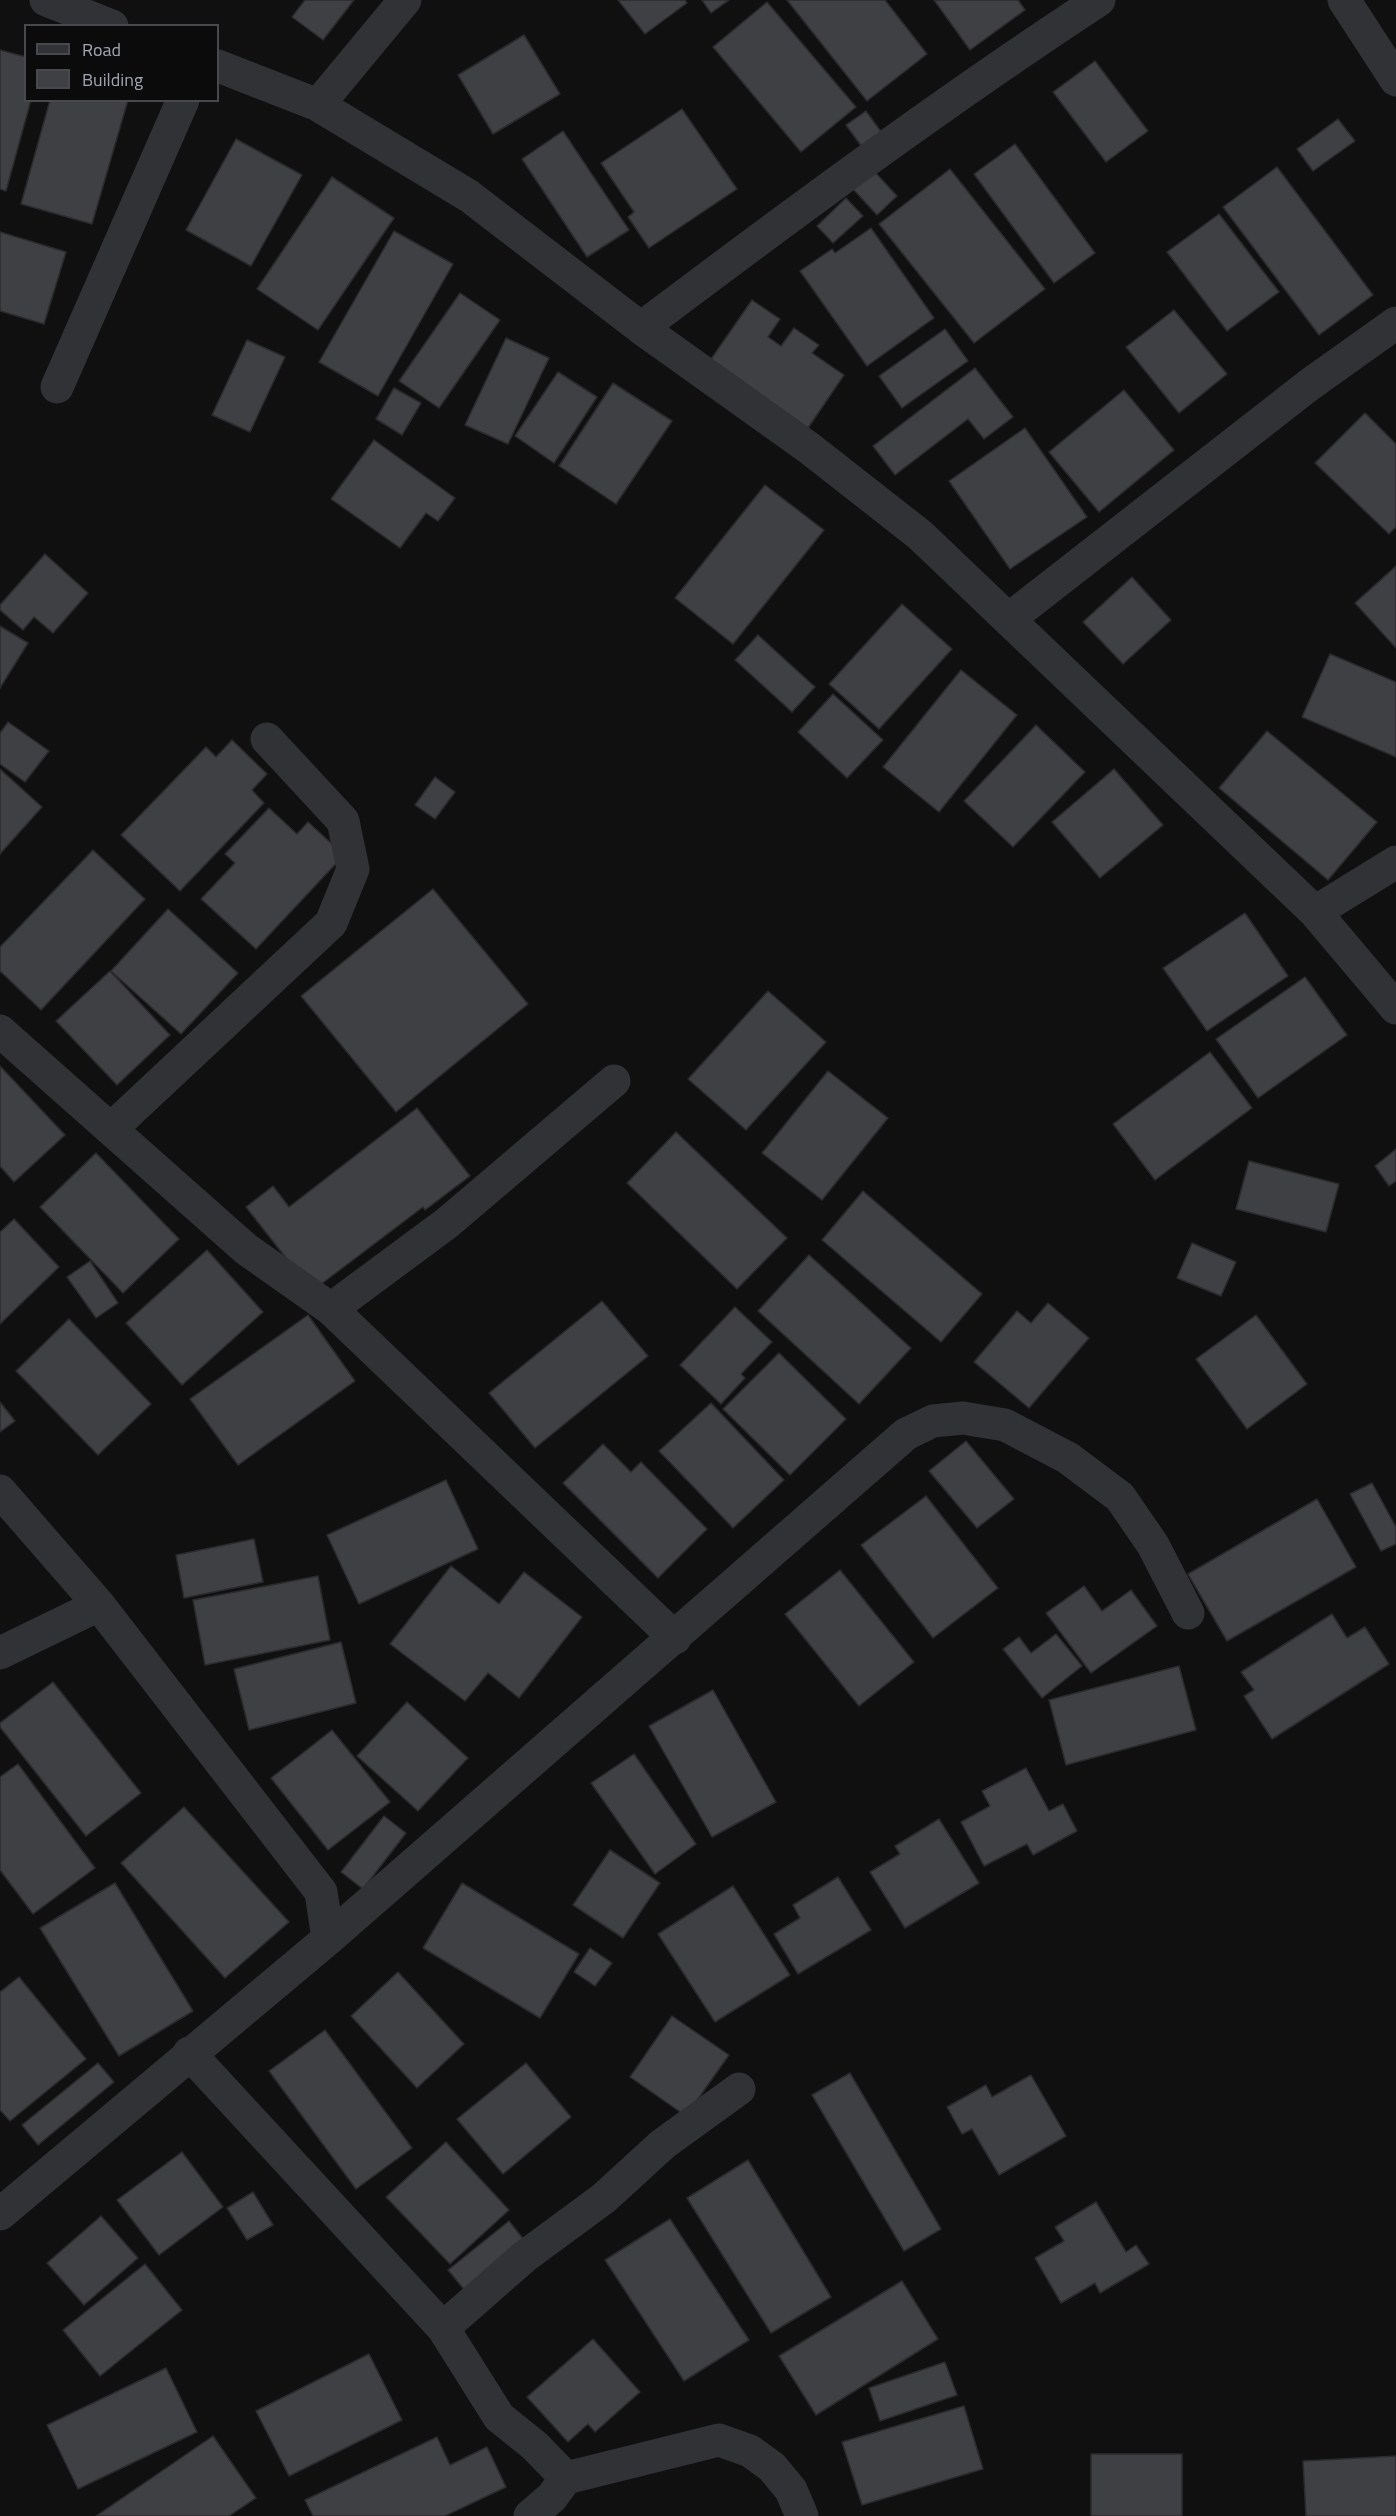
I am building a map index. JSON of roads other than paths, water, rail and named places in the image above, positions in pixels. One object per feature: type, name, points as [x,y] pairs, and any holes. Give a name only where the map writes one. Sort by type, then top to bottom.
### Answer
[{"type":"street","points":[[46,0],[107,24]]},
{"type":"street","points":[[318,105],[405,0]]},
{"type":"street","points":[[641,328],[836,181],[999,65],[1099,0]]},
{"type":"street","points":[[1344,0],[1396,80]]},
{"type":"street","points":[[219,66],[318,105],[469,195],[641,328],[809,448],[920,535],[1315,912],[1396,1008]]},
{"type":"street","points":[[57,387],[182,102]]},
{"type":"street","points":[[1009,619],[1309,385],[1396,323]]},
{"type":"street","points":[[111,1129],[331,923],[353,869],[343,821],[267,739]]},
{"type":"street","points":[[1315,912],[1396,862]]},
{"type":"street","points":[[0,1031],[246,1249],[331,1309],[675,1638]]},
{"type":"street","points":[[331,1309],[447,1223],[614,1081]]},
{"type":"street","points":[[0,2214],[189,2053],[328,1939],[906,1434],[933,1420],[963,1419],[1005,1425],[1068,1458],[1120,1497],[1153,1545],[1188,1613]]},
{"type":"street","points":[[0,1491],[99,1605],[321,1892],[328,1939]]},
{"type":"street","points":[[0,1653],[99,1605]]},
{"type":"street","points":[[321,1892],[368,1904]]},
{"type":"street","points":[[189,2053],[443,2328],[499,2417],[535,2446],[566,2478]]},
{"type":"street","points":[[443,2328],[524,2257],[604,2198],[663,2144],[740,2089]]},
{"type":"street","points":[[530,2516],[552,2497],[566,2478],[719,2440],[750,2451],[772,2467],[791,2490],[802,2516]]}]
